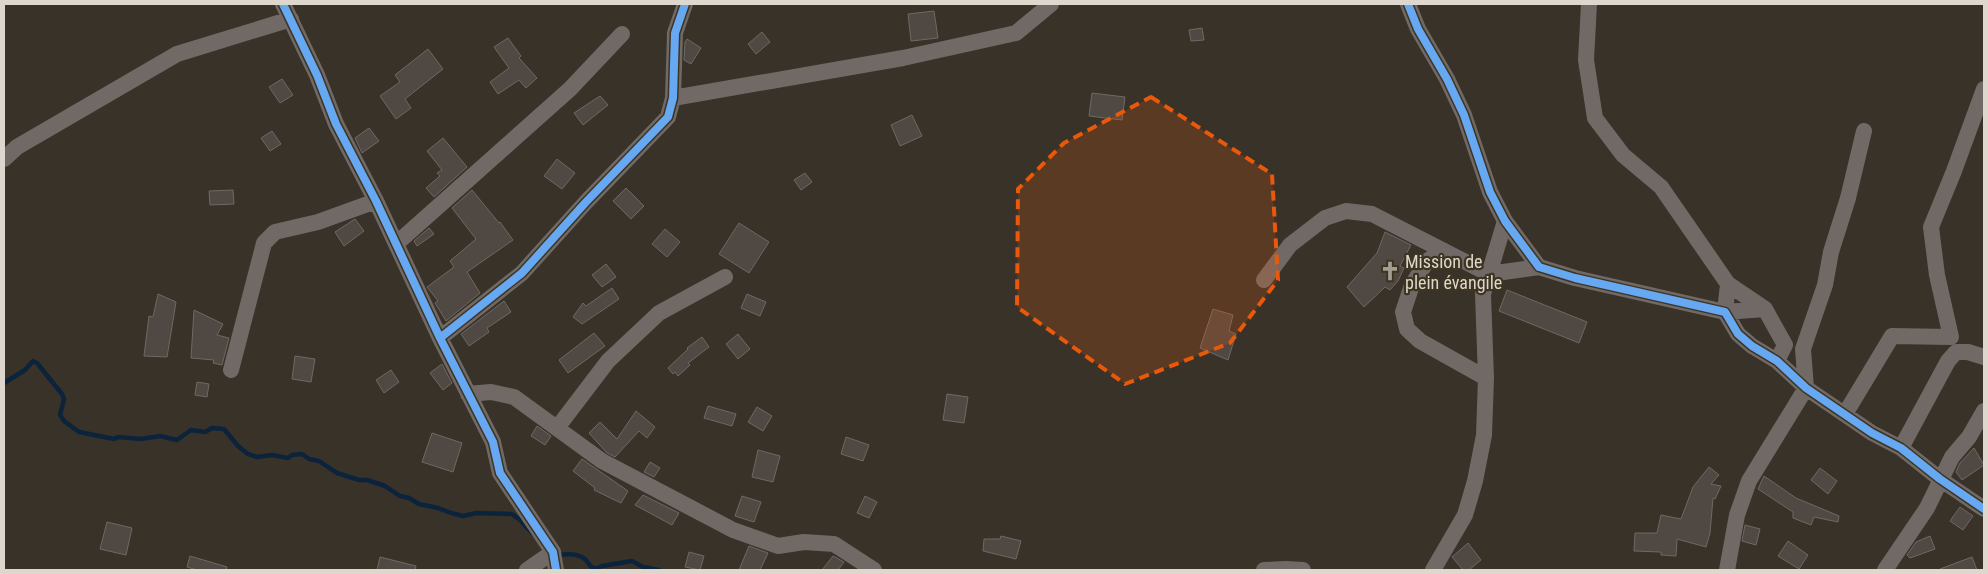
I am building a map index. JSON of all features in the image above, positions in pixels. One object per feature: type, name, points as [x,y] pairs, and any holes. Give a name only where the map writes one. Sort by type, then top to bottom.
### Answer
[{"type":"street","points":[[283,4],[317,75],[336,124],[376,201],[440,338],[493,442],[500,473],[552,552],[556,570]]},
{"type":"street","points":[[440,338],[522,273],[586,202],[668,118],[673,98],[675,33],[685,4]]},
{"type":"street","points":[[673,98],[903,58],[1016,33],[1051,4]]},
{"type":"street","points":[[1408,4],[1418,29],[1448,79],[1464,115],[1490,192],[1505,221],[1539,267]]},
{"type":"street","points":[[1589,4],[1586,60],[1595,118],[1623,155],[1661,187],[1728,284],[1765,309],[1785,345],[1778,362]]},
{"type":"street","points":[[4,158],[17,147],[178,54],[291,20]]},
{"type":"street","points":[[396,244],[570,89],[622,34]]},
{"type":"street","points":[[1844,414],[1892,336],[1951,337],[1937,274],[1931,227],[1984,89]]},
{"type":"street","points":[[1727,570],[1737,515],[1749,481],[1806,388],[1803,349],[1825,285],[1831,252],[1848,198],[1864,131]]},
{"type":"street","points":[[231,370],[264,243],[268,236],[275,232],[318,222],[376,201]]},
{"type":"street","points":[[1264,280],[1290,245],[1325,218],[1346,211],[1372,214],[1489,274],[1539,267],[1602,284],[1725,312],[1765,309]]},
{"type":"street","points":[[1433,570],[1465,515],[1476,481],[1484,435],[1486,378],[1483,294],[1505,221]]},
{"type":"street","points":[[1443,250],[1427,261],[1412,285],[1403,312],[1407,329],[1420,341],[1486,378]]},
{"type":"street","points":[[557,428],[608,361],[658,313],[725,277]]},
{"type":"street","points":[[1728,284],[1725,312],[1738,334],[1752,346],[1778,362],[1806,388],[1872,433],[1901,448],[1940,479],[1984,509]]},
{"type":"street","points":[[1901,448],[1948,361],[1956,352],[1968,352],[1984,357]]},
{"type":"street","points":[[468,394],[491,392],[514,397],[602,461],[733,530],[778,546],[804,542],[834,544],[874,570]]},
{"type":"street","points":[[1885,570],[1927,508],[1952,457],[1969,437],[1984,411]]},
{"type":"street","points":[[527,570],[552,552]]},
{"type":"street","points":[[1264,570],[1303,570]]},
{"type":"highlighted area","points":[[1151,97],[1272,174],[1278,280],[1230,343],[1125,384],[1017,307],[1018,189],[1064,143]]},
{"type":"building","points":[[934,11],[938,38],[911,41],[908,14]]},
{"type":"building","points":[[1202,28],[1204,40],[1191,41],[1189,30]]},
{"type":"building","points":[[762,32],[770,42],[756,54],[748,44]]},
{"type":"building","points":[[508,38],[521,56],[519,58],[537,78],[526,88],[519,80],[498,94],[490,82],[509,68],[494,47]]},
{"type":"building","points":[[687,39],[701,48],[691,64],[684,60],[685,42]]},
{"type":"building","points":[[428,49],[443,69],[405,99],[411,108],[396,119],[380,96],[400,82],[395,75]]},
{"type":"building","points":[[282,79],[293,95],[280,103],[269,87]]},
{"type":"building","points":[[1092,93],[1125,97],[1122,120],[1089,116]]},
{"type":"building","points":[[600,96],[608,105],[583,125],[574,113]]},
{"type":"building","points":[[912,115],[922,136],[900,146],[891,125]]},
{"type":"building","points":[[369,128],[379,141],[362,153],[355,138]]},
{"type":"building","points":[[272,131],[281,144],[270,151],[261,138]]},
{"type":"building","points":[[443,138],[467,167],[434,197],[426,188],[440,176],[437,173],[442,170],[427,151]]},
{"type":"building","points":[[557,159],[575,173],[562,189],[544,176]]},
{"type":"building","points":[[805,173],[812,182],[801,190],[794,180]]},
{"type":"building","points":[[626,188],[644,206],[631,219],[613,201]]},
{"type":"building","points":[[233,190],[234,204],[210,205],[209,191]]},
{"type":"building","points":[[472,190],[513,240],[467,272],[480,293],[446,321],[435,303],[438,301],[427,287],[454,267],[450,261],[476,239],[452,208]]},
{"type":"building","points":[[355,219],[364,231],[344,246],[335,232]]},
{"type":"building","points":[[739,223],[769,242],[749,273],[719,254]]},
{"type":"building","points":[[429,228],[434,234],[417,246],[414,241]]},
{"type":"building","points":[[665,229],[680,242],[667,257],[652,244]]},
{"type":"building","points":[[1385,232],[1411,245],[1400,266],[1404,268],[1398,281],[1390,290],[1385,287],[1364,307],[1347,287],[1377,253]]},
{"type":"building","points":[[606,264],[616,277],[602,287],[592,275]]},
{"type":"building","points":[[612,288],[619,299],[582,324],[573,317],[583,303],[586,306]]},
{"type":"building","points":[[1507,290],[1587,322],[1579,343],[1499,311]]},
{"type":"building","points":[[158,294],[176,302],[167,357],[144,356],[149,316],[153,317]]},
{"type":"building","points":[[747,294],[766,302],[760,316],[741,308]]},
{"type":"building","points":[[504,301],[511,312],[487,328],[489,332],[469,346],[461,334]]},
{"type":"building","points":[[1213,309],[1233,315],[1229,331],[1236,334],[1228,360],[1200,348]]},
{"type":"building","points":[[194,310],[223,324],[217,335],[229,338],[222,365],[213,363],[214,360],[191,358]]},
{"type":"building","points":[[594,333],[605,346],[568,373],[559,360]]},
{"type":"building","points":[[738,334],[750,349],[738,359],[726,344]]},
{"type":"building","points":[[702,337],[709,347],[688,363],[690,365],[678,376],[675,372],[673,374],[668,368],[687,348]]},
{"type":"building","points":[[295,356],[315,359],[311,382],[292,379]]},
{"type":"building","points":[[442,364],[452,383],[443,390],[430,373]]},
{"type":"building","points":[[391,370],[399,382],[384,393],[376,380]]},
{"type":"building","points":[[197,382],[209,384],[207,397],[195,395]]},
{"type":"building","points":[[947,394],[968,397],[964,423],[943,420]]},
{"type":"building","points":[[708,406],[736,414],[732,426],[704,418]]},
{"type":"building","points":[[757,407],[772,416],[763,431],[748,422]]},
{"type":"building","points":[[636,411],[655,427],[647,438],[639,431],[615,457],[607,453],[589,433],[600,422],[617,439]]},
{"type":"building","points":[[537,426],[551,436],[545,445],[531,436]]},
{"type":"building","points":[[432,433],[462,443],[453,472],[422,462]]},
{"type":"building","points":[[846,437],[869,445],[863,461],[841,454]]},
{"type":"building","points":[[1974,448],[1984,465],[1962,480],[1956,472],[1960,463]]},
{"type":"building","points":[[758,450],[780,456],[773,482],[752,477]]},
{"type":"building","points":[[582,459],[628,491],[621,503],[594,490],[595,488],[573,471]]},
{"type":"building","points":[[650,462],[660,468],[654,477],[644,472]]},
{"type":"building","points":[[1709,467],[1719,475],[1711,484],[1721,486],[1715,499],[1713,498],[1710,533],[1706,547],[1677,539],[1676,556],[1661,555],[1661,552],[1634,551],[1635,533],[1657,533],[1661,515],[1681,519],[1693,487]]},
{"type":"building","points":[[1820,468],[1837,481],[1828,494],[1811,480]]},
{"type":"building","points":[[1764,476],[1796,498],[1839,516],[1838,522],[1814,517],[1811,525],[1793,518],[1793,512],[1758,489]]},
{"type":"building","points":[[643,495],[679,513],[672,525],[635,505]]},
{"type":"building","points":[[742,496],[761,502],[754,522],[735,516]]},
{"type":"building","points":[[865,496],[877,502],[869,518],[857,513]]},
{"type":"building","points":[[1960,507],[1973,516],[1963,530],[1950,521]]},
{"type":"building","points":[[107,522],[132,528],[126,555],[100,549]]},
{"type":"building","points":[[1745,525],[1760,529],[1756,545],[1742,541]]},
{"type":"building","points":[[1001,536],[1021,541],[1016,559],[983,551],[984,539],[1000,539]]},
{"type":"building","points":[[1930,536],[1935,549],[1910,558],[1907,555],[1916,542]]},
{"type":"building","points":[[1788,541],[1808,555],[1799,569],[1778,556]]},
{"type":"building","points":[[1468,543],[1481,560],[1469,570],[1463,570],[1452,557]]},
{"type":"building","points":[[749,546],[768,553],[760,570],[739,570]]},
{"type":"building","points":[[689,552],[704,556],[700,570],[685,567]]},
{"type":"building","points":[[190,556],[227,567],[226,570],[197,570],[187,567]]},
{"type":"building","points":[[833,556],[844,562],[838,570],[822,570]]},
{"type":"building","points":[[380,557],[416,566],[415,570],[377,570]]},
{"type":"building","points":[[1972,557],[1977,570],[1940,570],[1940,569]]},
{"type":"waterway","points":[[4,383],[25,370],[33,361],[37,363],[62,394],[64,399],[60,415],[64,421],[79,432],[114,439],[118,437],[141,439],[160,436],[177,440],[191,430],[205,432],[212,428],[224,429],[238,446],[248,454],[257,457],[272,455],[288,458],[292,455],[302,454],[309,459],[319,461],[337,473],[385,486],[400,496],[409,498],[419,504],[463,516],[476,513],[512,514],[533,534]]},
{"type":"waterway","points":[[558,555],[580,556],[595,569],[632,561],[643,567],[659,570]]},
{"type":"cycle path","points":[[283,4],[317,75],[336,124],[376,201],[440,338],[493,442],[500,473],[553,552],[556,570]]},
{"type":"cycle path","points":[[440,338],[522,273],[586,202],[668,117],[673,98],[675,33],[685,4]]},
{"type":"cycle path","points":[[1408,4],[1418,29],[1447,79],[1464,115],[1490,192],[1505,221],[1539,267],[1575,278],[1725,312],[1738,334],[1752,346],[1777,361],[1806,388],[1872,433],[1901,448],[1940,479],[1984,509]]},
{"type":"place","name":"Mission de plein évangile","points":[[1390,271]]}]
